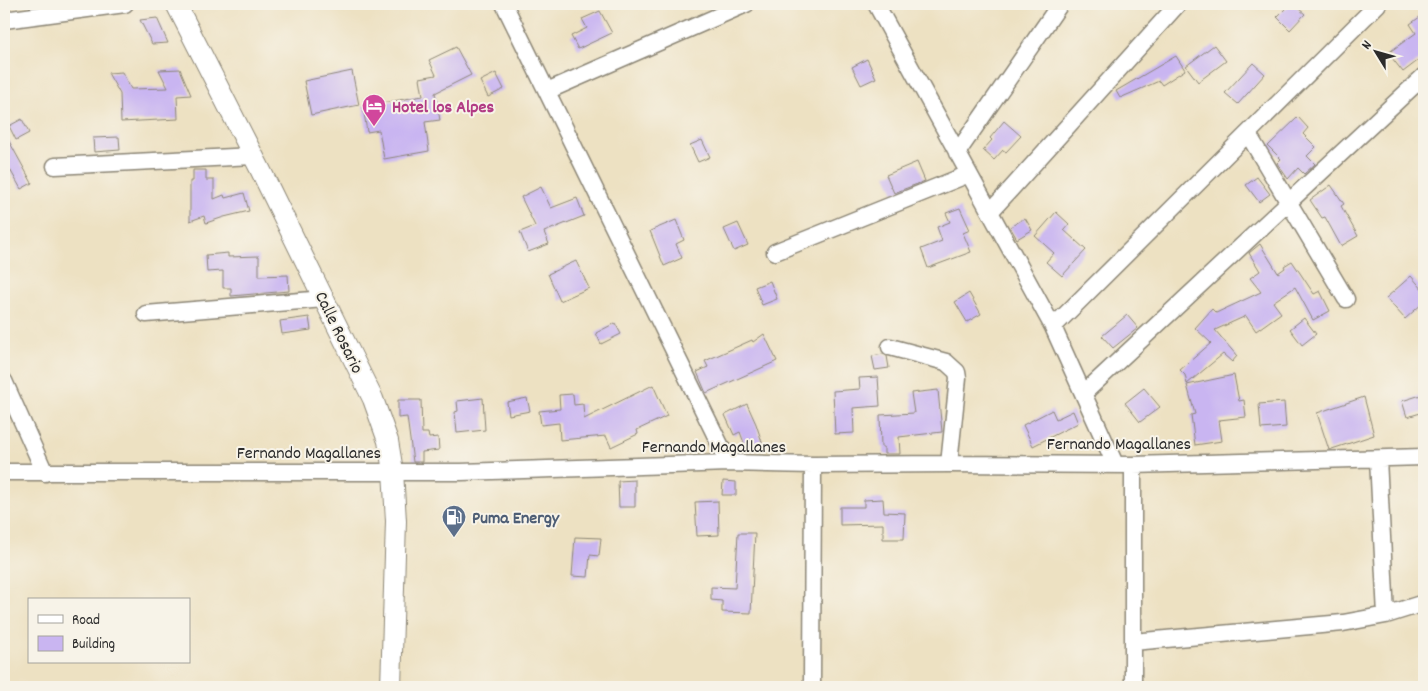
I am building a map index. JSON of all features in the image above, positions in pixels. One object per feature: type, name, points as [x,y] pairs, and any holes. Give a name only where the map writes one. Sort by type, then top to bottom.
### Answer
[{"type":"main road","name":"Calle Rosario","points":[[176,4],[373,399],[388,441],[394,471],[396,521],[391,687]]},
{"type":"street","points":[[4,20],[125,4]]},
{"type":"street","points":[[504,4],[728,463]]},
{"type":"street","points":[[547,91],[746,4]]},
{"type":"street","points":[[876,4],[1053,327],[1115,464]]},
{"type":"street","points":[[957,153],[1060,4]]},
{"type":"street","points":[[991,211],[1178,4]]},
{"type":"street","points":[[1053,327],[1378,4]]},
{"type":"street","points":[[1084,393],[1290,204],[1424,76]]},
{"type":"street","points":[[1248,134],[1346,299]]},
{"type":"street","points":[[55,166],[252,156]]},
{"type":"street","points":[[775,252],[969,174]]},
{"type":"street","points":[[146,314],[324,299]]},
{"type":"street","points":[[890,347],[946,362],[956,372],[958,378],[949,464]]},
{"type":"street","points":[[4,381],[45,473]]},
{"type":"street","name":"Fernando Magallanes","points":[[4,472],[461,472],[728,463],[813,465],[1133,465],[1424,457]]},
{"type":"street","points":[[1378,459],[1386,615]]},
{"type":"street","points":[[812,687],[813,465]]},
{"type":"street","points":[[1133,465],[1133,687]]},
{"type":"street","points":[[1133,642],[1343,623],[1386,615],[1424,603]]},
{"type":"building","points":[[1290,4],[1293,4],[1305,14],[1290,30],[1277,17]]},
{"type":"building","points":[[600,11],[612,33],[578,49],[571,36],[587,28],[582,19]]},
{"type":"building","points":[[1424,14],[1424,56],[1403,72],[1388,53],[1416,33],[1410,24]]},
{"type":"building","points":[[157,18],[168,43],[152,44],[140,20]]},
{"type":"building","points":[[1214,45],[1226,61],[1198,82],[1186,66]]},
{"type":"building","points":[[456,47],[471,75],[435,93],[440,120],[425,122],[429,151],[384,159],[379,130],[367,132],[363,106],[423,96],[420,78],[436,75],[429,60]]},
{"type":"building","points":[[1176,56],[1185,70],[1162,85],[1159,81],[1120,98],[1116,91]]},
{"type":"building","points":[[867,59],[876,78],[861,85],[852,67]]},
{"type":"building","points":[[1253,63],[1265,74],[1238,104],[1225,93]]},
{"type":"building","points":[[180,69],[191,95],[177,96],[178,119],[121,122],[120,94],[108,73],[122,72],[131,89],[168,88],[159,70]]},
{"type":"building","points":[[352,71],[359,105],[311,115],[304,81]]},
{"type":"building","points":[[496,73],[504,89],[488,97],[480,81]]},
{"type":"building","points":[[1298,117],[1308,128],[1303,134],[1316,147],[1307,156],[1315,164],[1304,174],[1298,168],[1288,179],[1277,163],[1281,159],[1268,146]]},
{"type":"building","points":[[22,119],[29,133],[16,140],[9,126]]},
{"type":"building","points":[[1004,121],[1021,136],[1006,152],[1003,150],[994,160],[983,150]]},
{"type":"building","points":[[4,132],[32,183],[21,189],[4,159]]},
{"type":"building","points":[[119,137],[120,150],[94,152],[93,138]]},
{"type":"building","points":[[702,140],[710,157],[698,162],[690,145]]},
{"type":"building","points":[[917,162],[925,181],[894,193],[886,175]]},
{"type":"building","points":[[193,170],[206,170],[206,180],[214,180],[214,199],[224,195],[225,198],[244,193],[249,211],[206,223],[204,216],[190,221],[190,181],[193,181]]},
{"type":"building","points":[[1257,177],[1270,194],[1259,202],[1246,185]]},
{"type":"building","points":[[1331,185],[1344,204],[1341,206],[1358,236],[1341,246],[1325,217],[1322,218],[1310,200]]},
{"type":"building","points":[[541,187],[551,208],[577,198],[584,216],[544,232],[549,244],[528,252],[520,232],[535,226],[521,197]]},
{"type":"building","points":[[960,208],[970,230],[963,233],[971,252],[928,268],[921,249],[942,241],[937,227],[950,222],[946,213]]},
{"type":"building","points":[[1056,212],[1069,224],[1064,230],[1086,250],[1062,276],[1046,262],[1054,253],[1035,236]]},
{"type":"building","points":[[1025,218],[1032,230],[1017,239],[1010,227]]},
{"type":"building","points":[[676,220],[684,240],[676,244],[682,258],[664,266],[650,231]]},
{"type":"building","points":[[738,223],[748,245],[734,251],[724,229]]},
{"type":"building","points":[[1260,244],[1278,273],[1292,261],[1314,294],[1320,291],[1330,311],[1313,320],[1295,287],[1273,302],[1281,313],[1256,331],[1246,316],[1215,330],[1237,356],[1232,362],[1223,354],[1187,384],[1185,375],[1180,370],[1211,343],[1195,328],[1212,309],[1216,313],[1261,292],[1250,278],[1260,271],[1249,253]]},
{"type":"building","points":[[228,253],[228,257],[259,256],[259,276],[288,275],[289,291],[231,296],[231,288],[223,288],[223,271],[207,272],[206,255]]},
{"type":"building","points":[[576,261],[589,288],[560,301],[548,274]]},
{"type":"building","points":[[1411,276],[1424,291],[1424,302],[1405,319],[1386,298]]},
{"type":"building","points":[[770,281],[777,299],[762,305],[755,287]]},
{"type":"building","points":[[969,293],[981,314],[967,322],[955,302]]},
{"type":"building","points":[[1127,315],[1138,328],[1113,348],[1102,336]]},
{"type":"building","points":[[309,317],[311,330],[282,334],[280,321]]},
{"type":"building","points":[[1304,318],[1316,334],[1302,345],[1290,329]]},
{"type":"building","points":[[615,323],[621,334],[601,344],[596,333]]},
{"type":"building","points":[[764,334],[777,361],[706,393],[697,372],[708,367],[705,361],[752,340],[753,342]]},
{"type":"building","points":[[883,354],[887,356],[889,368],[875,370],[872,356]]},
{"type":"building","points":[[1234,375],[1239,401],[1244,400],[1246,417],[1219,420],[1222,441],[1195,445],[1191,415],[1195,414],[1187,385]]},
{"type":"building","points":[[878,377],[880,406],[853,408],[854,433],[835,434],[833,391],[860,389],[859,378]]},
{"type":"building","points":[[653,385],[667,416],[637,430],[638,434],[611,447],[606,436],[560,440],[559,423],[541,425],[539,411],[560,409],[559,395],[573,394],[574,405],[583,404],[584,419]]},
{"type":"building","points":[[1144,388],[1160,407],[1140,422],[1125,403]]},
{"type":"building","points":[[938,390],[942,432],[899,437],[900,454],[884,454],[884,447],[881,447],[880,415],[914,413],[911,393]]},
{"type":"building","points":[[1424,394],[1424,412],[1407,417],[1402,401]]},
{"type":"building","points":[[1364,397],[1374,435],[1329,450],[1317,413]]},
{"type":"building","points":[[483,398],[485,430],[457,433],[455,412],[458,411],[457,401]]},
{"type":"building","points":[[527,398],[530,411],[509,415],[507,402]]},
{"type":"building","points":[[398,400],[421,400],[422,433],[428,433],[429,438],[438,437],[439,450],[422,452],[422,462],[413,462],[407,417],[398,418]]},
{"type":"building","points":[[1284,402],[1286,427],[1261,429],[1259,404]]},
{"type":"building","points":[[747,404],[763,445],[747,451],[740,432],[734,435],[725,415]]},
{"type":"building","points":[[1052,410],[1056,419],[1073,411],[1078,423],[1033,446],[1023,425]]},
{"type":"building","points":[[635,480],[635,507],[619,507],[618,481]]},
{"type":"building","points":[[723,481],[736,482],[736,495],[722,495]]},
{"type":"building","points":[[883,499],[884,512],[905,513],[904,539],[883,539],[883,524],[840,525],[840,507],[864,507],[864,500]]},
{"type":"building","points":[[718,501],[719,535],[697,536],[695,502]]},
{"type":"building","points":[[738,533],[755,533],[751,613],[722,612],[722,601],[711,600],[711,587],[735,588]]},
{"type":"building","points":[[575,537],[601,538],[599,556],[590,555],[588,577],[572,576]]},
{"type":"place","name":"Hotel los Alpes","points":[[374,127]]},
{"type":"place","name":"Puma Energy","points":[[454,538]]}]
